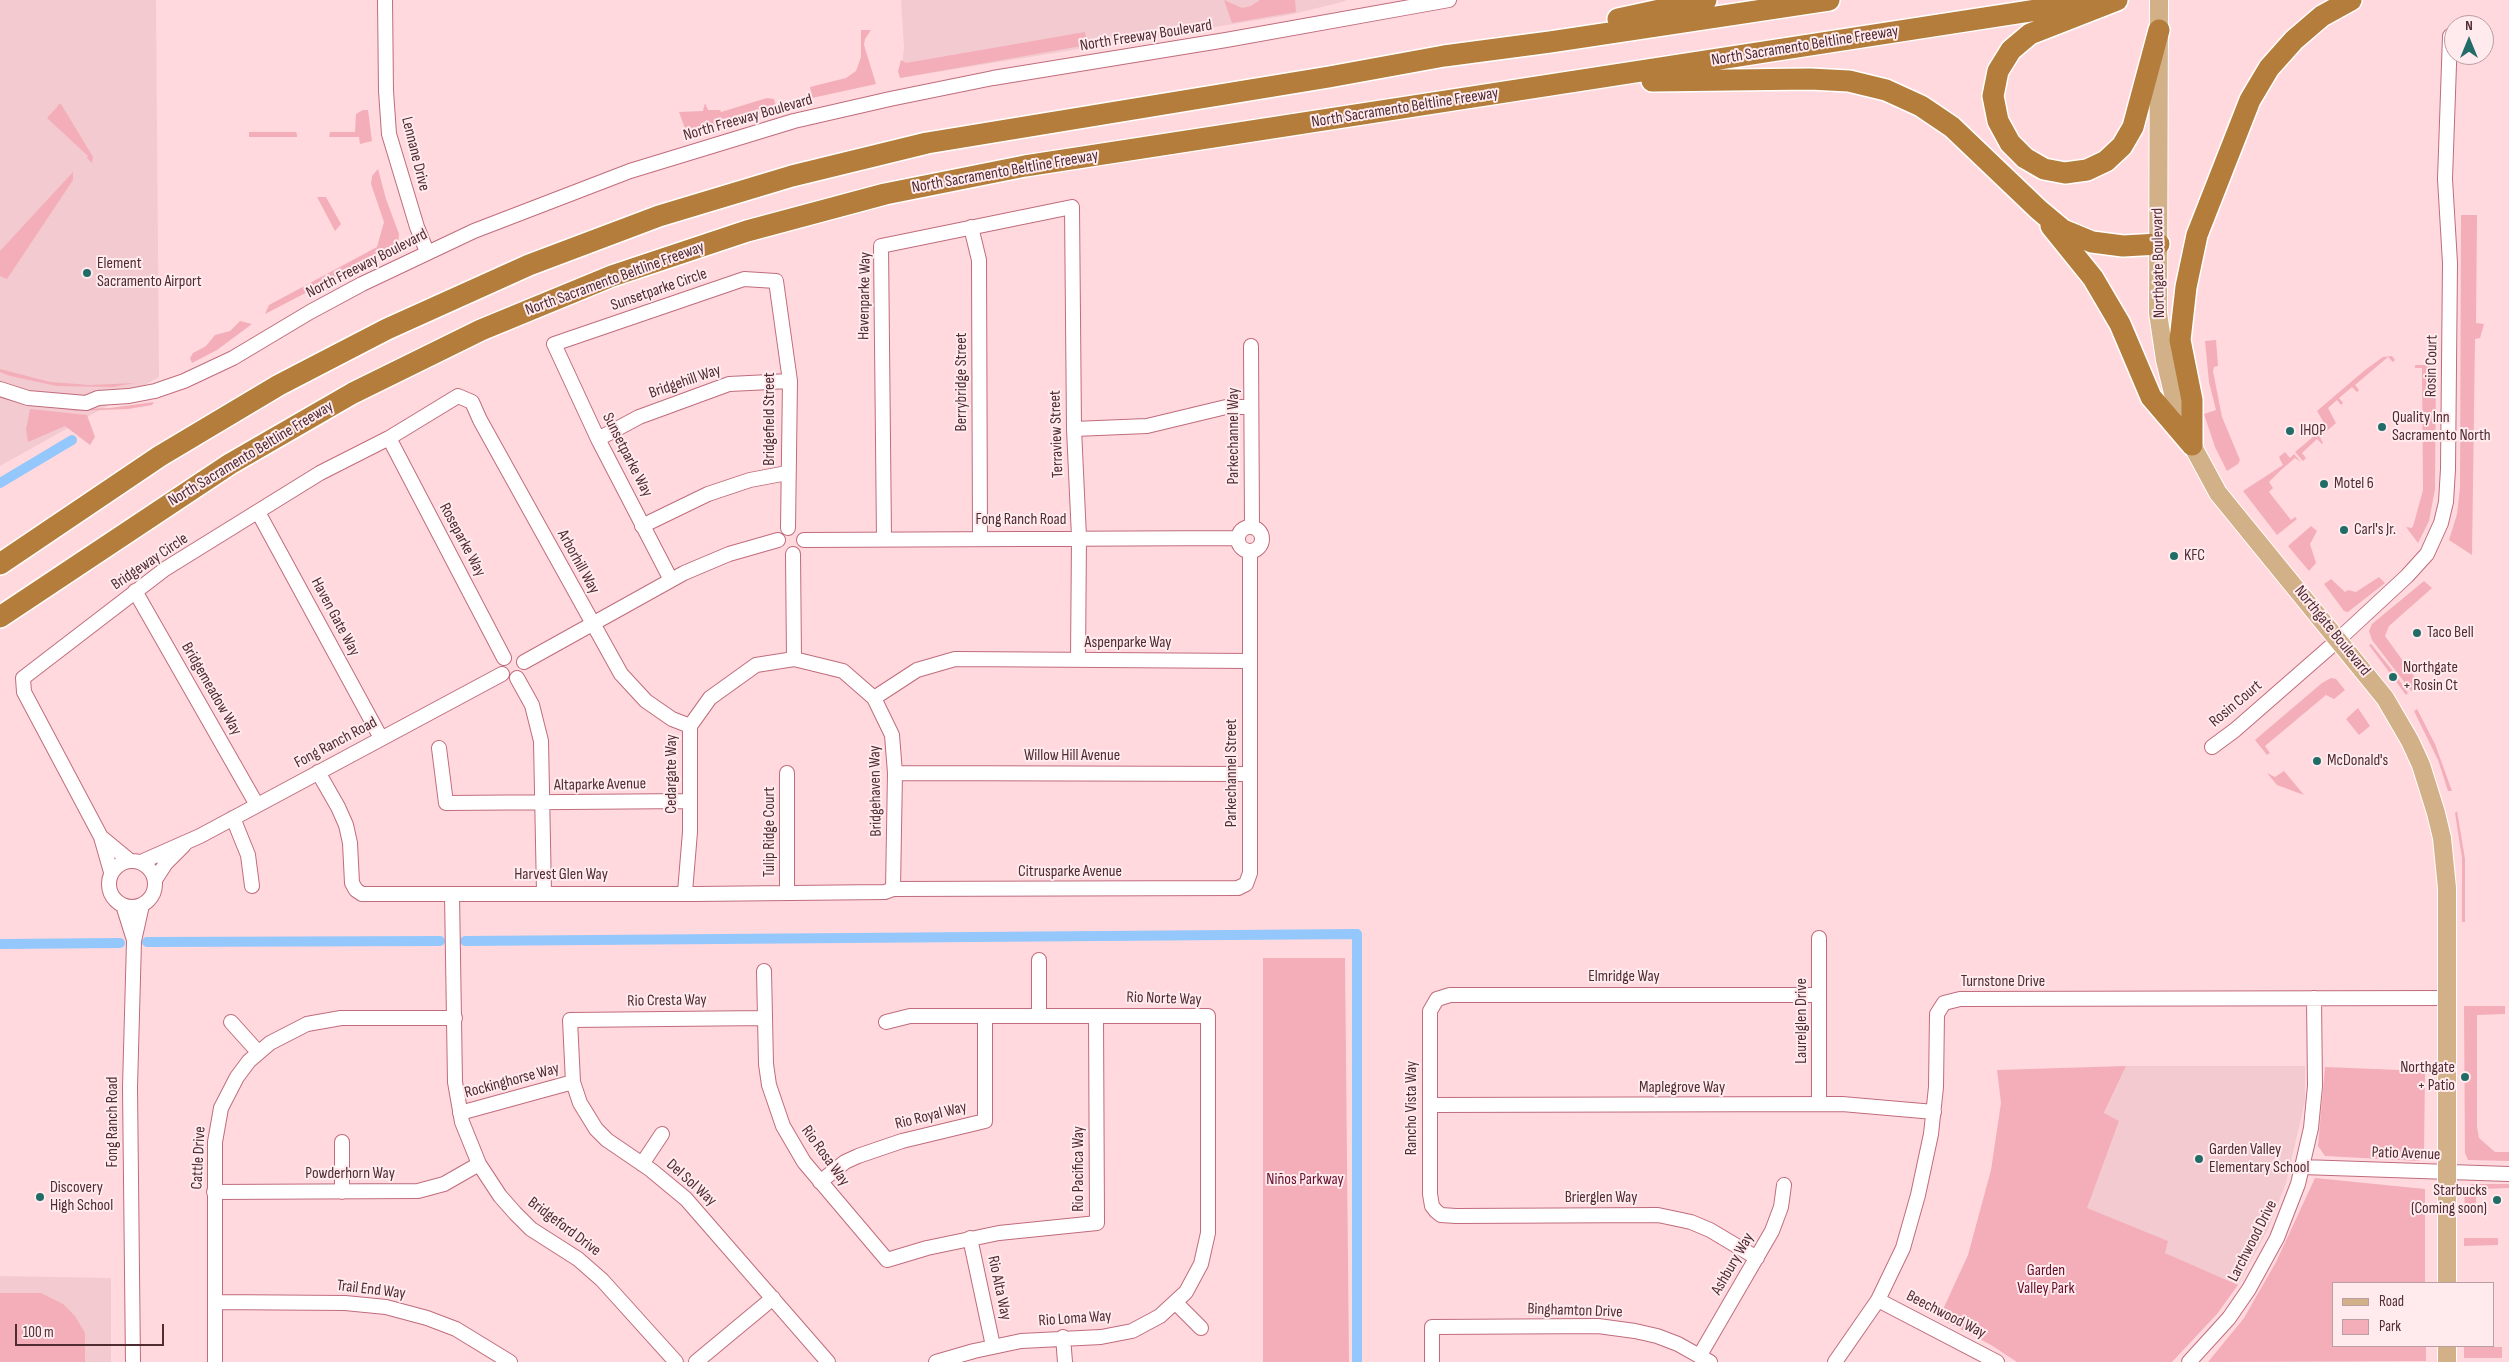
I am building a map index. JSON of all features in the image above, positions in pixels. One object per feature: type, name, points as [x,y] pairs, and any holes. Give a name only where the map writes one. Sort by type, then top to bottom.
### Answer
[{"type":"highway","points":[[0,564],[160,456],[279,385],[387,328],[512,272],[659,216],[792,176],[927,143],[1330,77],[1444,56],[1706,0]]},
{"type":"highway","points":[[1444,56],[1559,41],[1829,0]]},
{"type":"highway","name":"North Sacramento Beltline Freeway","points":[[0,617],[230,464],[353,393],[481,330],[630,270],[747,231],[876,196],[1025,166],[2101,0]]},
{"type":"highway","points":[[2117,0],[2030,34],[2011,50],[1998,71],[1993,96],[1998,121],[2010,143],[2025,158],[2044,169],[2058,172],[2087,170],[2106,161],[2122,146],[2132,127],[2159,30]]},
{"type":"highway","points":[[2192,445],[2192,400],[2180,340],[2186,287],[2197,235],[2250,100],[2269,68],[2301,34],[2322,16],[2351,0]]},
{"type":"highway","points":[[1574,82],[1810,79],[1849,81],[1886,90],[1921,106],[1952,127],[2039,210],[2063,230],[2092,242],[2123,246],[2158,244]]},
{"type":"highway","points":[[2039,210],[2093,278],[2120,324],[2151,398],[2192,445]]},
{"type":"main road","name":"Northgate Boulevard","points":[[2159,0],[2158,313],[2174,398],[2192,445],[2208,477],[2233,513],[2372,679],[2395,713],[2410,742],[2429,788],[2436,813],[2445,863],[2447,1282]]},
{"type":"main road","points":[[2447,1347],[2447,1362]]},
{"type":"street","name":"Lennane Drive","points":[[385,0],[386,91],[389,134],[417,227],[427,252]]},
{"type":"street","name":"North Freeway Boulevard","points":[[0,389],[28,398],[54,402],[86,403],[98,398],[129,396],[155,390],[207,371],[310,312],[474,230],[590,185],[709,146],[803,119],[993,78],[1218,42],[1449,0]]},
{"type":"street","name":"Rosin Court","points":[[2212,747],[2235,730],[2338,640],[2407,576],[2427,554],[2441,523],[2446,502],[2450,262],[2445,179],[2449,65]]},
{"type":"street","name":"Havenparke Way","points":[[884,539],[881,246],[1072,207]]},
{"type":"street","name":"Terraview Street","points":[[1072,207],[1074,428],[1079,537],[1078,660]]},
{"type":"street","name":"Berrybridge Street","points":[[972,227],[979,260],[980,538]]},
{"type":"street","name":"Sunsetparke Circle","points":[[554,344],[744,279],[776,280]]},
{"type":"street","name":"Bridgefield Street","points":[[776,280],[790,381],[787,473],[788,528]]},
{"type":"street","name":"Sunsetparke Way","points":[[554,344],[598,439],[671,580]]},
{"type":"street","name":"Parkechannel Way","points":[[1252,346],[1252,527]]},
{"type":"street","name":"North Freeway Boulevard","points":[[0,380],[50,393],[85,393],[98,398]]},
{"type":"street","name":"Bridgehill Way","points":[[598,439],[638,417],[729,384],[790,381]]},
{"type":"street","name":"Bridgeway Circle","points":[[111,872],[102,837],[24,692],[23,678],[165,569],[320,473],[389,438],[458,396]]},
{"type":"street","name":"Arborhill Way","points":[[458,396],[472,402],[480,420],[592,624],[622,674],[646,701],[672,719],[690,726]]},
{"type":"street","points":[[1074,428],[1148,426],[1226,407],[1251,407]]},
{"type":"street","name":"Roseparke Way","points":[[389,438],[504,658]]},
{"type":"street","points":[[642,526],[708,494],[750,480],[787,473]]},
{"type":"street","name":"Haven Gate Way","points":[[258,512],[381,738]]},
{"type":"street","points":[[1252,527],[1259,531],[1262,538],[1257,549],[1250,551],[1239,546],[1237,538],[1244,528],[1252,527]]},
{"type":"street","points":[[788,528],[801,532],[804,540],[802,549],[793,554],[781,549],[778,540],[781,533],[788,528]]},
{"type":"street","name":"Fong Ranch Road","points":[[804,540],[1079,537],[1237,538]]},
{"type":"street","points":[[524,662],[671,580],[729,554],[778,540]]},
{"type":"street","points":[[1250,551],[1250,661]]},
{"type":"street","points":[[793,554],[794,659]]},
{"type":"street","name":"Bridgemeadow Way","points":[[136,591],[257,805]]},
{"type":"street","points":[[514,655],[524,662],[524,672],[517,678],[509,679],[502,674],[500,666],[504,658],[514,655]]},
{"type":"street","name":"Bridgehaven Way","points":[[794,659],[843,671],[874,698],[892,735],[895,774],[894,889]]},
{"type":"street","name":"Cedargate Way","points":[[685,892],[690,832],[688,800],[690,726],[710,698],[756,665],[794,659]]},
{"type":"street","name":"Aspenparke Way","points":[[874,698],[917,670],[955,659],[1250,661]]},
{"type":"street","name":"Parkechannel Street","points":[[1246,884],[1250,873],[1248,774],[1250,661]]},
{"type":"street","name":"Fong Ranch Road","points":[[136,862],[186,842],[502,674]]},
{"type":"street","points":[[517,678],[532,705],[539,724],[544,893]]},
{"type":"street","name":"Altaparke Avenue","points":[[439,748],[446,803],[688,800]]},
{"type":"street","name":"Harvest Glen Way","points":[[318,772],[346,825],[350,843],[352,882],[356,890],[362,894],[885,892],[894,889]]},
{"type":"street","name":"Tulip Ridge Court","points":[[787,773],[787,892]]},
{"type":"street","name":"Willow Hill Avenue","points":[[895,774],[1248,774]]},
{"type":"street","points":[[232,818],[248,855],[252,886]]},
{"type":"street","name":"Bridgeway Circle","points":[[102,837],[136,862]]},
{"type":"street","name":"Fong Ranch Road","points":[[155,880],[166,863],[186,842]]},
{"type":"street","points":[[136,862],[151,870],[155,880],[151,897],[142,905],[122,905],[110,892],[111,872],[119,864],[136,862]]},
{"type":"street","name":"Citrusparke Avenue","points":[[894,889],[1228,889],[1246,884]]},
{"type":"street","name":"Bridgeford Drive","points":[[452,894],[455,1018],[454,1082],[460,1113],[479,1164],[500,1196],[515,1213],[531,1229],[578,1260],[602,1280],[676,1362]]},
{"type":"street","name":"Fong Ranch Road","points":[[122,905],[134,941]]},
{"type":"street","name":"Fong Ranch Road","points":[[133,1362],[130,1087],[134,941],[142,905]]},
{"type":"street","name":"Laurelglen Drive","points":[[1819,938],[1819,1104]]},
{"type":"street","points":[[1039,960],[1039,1016]]},
{"type":"street","name":"Rio Rosa Way","points":[[764,971],[766,1064],[775,1106],[792,1145],[820,1182],[887,1260],[970,1238]]},
{"type":"street","name":"Elmridge Way","points":[[1433,1004],[1437,999],[1450,995],[1819,995]]},
{"type":"street","name":"Larchwood Drive","points":[[2189,1362],[2229,1318],[2264,1264],[2288,1212],[2302,1167],[2311,1128],[2315,1086],[2314,998]]},
{"type":"street","name":"Turnstone Drive","points":[[1835,1362],[1878,1300],[1903,1248],[1924,1170],[1934,1112],[1937,1014],[1944,1003],[1950,1000],[2447,998]]},
{"type":"street","name":"Rancho Vista Way","points":[[1433,1004],[1430,1018],[1430,1200],[1436,1211]]},
{"type":"street","name":"Rio Norte Way","points":[[886,1022],[910,1016],[1208,1016],[1208,1233],[1206,1249],[1198,1271],[1186,1292],[1176,1303]]},
{"type":"street","name":"Rio Royal Way","points":[[820,1182],[844,1162],[866,1152],[902,1141],[985,1121],[985,1016]]},
{"type":"street","name":"Rio Pacifica Way","points":[[970,1238],[1036,1228],[1097,1224],[1096,1016]]},
{"type":"street","name":"Cattle Drive","points":[[215,1362],[215,1142],[221,1108],[236,1077],[258,1052],[288,1032],[328,1020],[455,1018]]},
{"type":"street","name":"Rio Cresta Way","points":[[570,1020],[765,1018]]},
{"type":"street","name":"Del Sol Way","points":[[570,1020],[572,1082],[580,1103],[596,1129],[619,1149],[642,1164],[692,1204],[828,1362]]},
{"type":"street","points":[[231,1022],[258,1052]]},
{"type":"street","name":"Rockinghorse Way","points":[[460,1113],[572,1082]]},
{"type":"street","name":"Maplegrove Way","points":[[1430,1105],[1819,1104],[1872,1106],[1934,1112]]},
{"type":"street","points":[[642,1164],[662,1134]]},
{"type":"street","points":[[342,1142],[342,1192]]},
{"type":"street","name":"Powderhorn Way","points":[[214,1192],[418,1191],[432,1189],[444,1184],[479,1164]]},
{"type":"street","name":"Patio Avenue","points":[[2302,1167],[2509,1174]]},
{"type":"street","name":"Ashbury Way","points":[[1705,1359],[1778,1215],[1784,1185]]},
{"type":"street","name":"Brierglen Way","points":[[1436,1211],[1441,1215],[1456,1216],[1658,1215],[1691,1222],[1710,1230],[1757,1258]]},
{"type":"street","name":"Rio Alta Way","points":[[970,1238],[993,1346]]},
{"type":"street","points":[[696,1362],[773,1298]]},
{"type":"street","name":"Beechwood Way","points":[[1878,1300],[1997,1362]]},
{"type":"street","name":"Trail End Way","points":[[215,1302],[345,1302],[386,1307],[427,1318],[456,1329],[510,1362]]},
{"type":"street","points":[[1176,1303],[1201,1328]]},
{"type":"street","name":"Rio Loma Way","points":[[936,1362],[993,1346],[1063,1338],[1101,1337],[1132,1331],[1160,1316],[1176,1303]]},
{"type":"street","name":"Binghamton Drive","points":[[1432,1362],[1432,1327],[1613,1327],[1657,1336],[1705,1359]]},
{"type":"street","points":[[1063,1338],[1065,1362]]},
{"type":"shaded area","points":[[0,0],[156,0],[159,377],[0,466]]},
{"type":"shaded area","points":[[901,0],[1346,1],[1289,15],[900,78],[904,48]]},
{"type":"shaded area","name":"Garden Valley Elementary School","points":[[2126,1066],[2305,1066],[2305,1101],[2286,1183],[2269,1227],[2238,1285],[2165,1253],[2167,1241],[2086,1208],[2119,1121],[2104,1114]]},
{"type":"shaded area","points":[[0,1276],[111,1278],[111,1362],[0,1362]]},
{"type":"green space","points":[[1224,0],[1242,8],[1251,6],[1260,0],[1295,0],[1296,12],[1232,23]]},
{"type":"green space","points":[[861,30],[871,30],[865,39],[864,45],[876,84],[812,98],[810,87],[846,78],[856,71],[861,57]]},
{"type":"green space","points":[[1085,32],[1087,45],[900,78],[898,71],[901,60],[906,63]]},
{"type":"green space","points":[[767,98],[774,99],[777,109],[687,134],[679,112],[703,111],[705,103],[708,110],[720,110],[721,112]]},
{"type":"green space","points":[[61,104],[93,157],[92,163],[87,158],[88,156],[47,118],[57,105]]},
{"type":"green space","points":[[363,110],[368,110],[372,141],[360,144],[359,137],[329,137],[330,132],[355,132],[356,114]]},
{"type":"green space","points":[[249,132],[296,132],[297,137],[249,137]]},
{"type":"green space","points":[[378,169],[386,199],[399,234],[398,245],[265,314],[269,305],[377,247],[384,222],[371,184],[372,176]]},
{"type":"green space","points":[[73,172],[73,180],[7,279],[0,276],[0,251]]},
{"type":"green space","points":[[317,197],[326,197],[341,224],[335,231]]},
{"type":"green space","points":[[2461,215],[2477,215],[2476,323],[2484,324],[2480,338],[2475,339],[2472,555],[2449,540],[2457,514],[2460,488]]},
{"type":"green space","points":[[240,321],[252,324],[217,350],[192,363],[190,358],[193,353],[206,346],[215,335],[230,331]]},
{"type":"green space","points":[[2216,340],[2218,366],[2214,367],[2213,371],[2222,417],[2240,460],[2238,464],[2227,471],[2215,447],[2204,414],[2216,410],[2209,382],[2205,341]]},
{"type":"green space","points":[[2392,356],[2395,360],[2393,362],[2388,357],[2355,385],[2359,390],[2357,392],[2352,387],[2339,398],[2343,403],[2341,405],[2337,400],[2328,408],[2336,423],[2320,437],[2322,444],[2317,439],[2302,453],[2306,458],[2303,461],[2295,452],[2326,426],[2317,411],[2365,370],[2383,357]]},
{"type":"green space","points":[[2415,365],[2436,365],[2435,489],[2429,521],[2418,543],[2406,527],[2412,528],[2423,490],[2422,368],[2415,368]]},
{"type":"green space","points":[[0,369],[50,382],[90,385],[135,383],[113,387],[57,386],[10,376],[0,372]]},
{"type":"green space","points":[[0,394],[85,409],[110,408],[154,402],[152,405],[128,409],[76,411],[21,403],[0,397]]},
{"type":"green space","points":[[30,409],[87,415],[95,437],[90,445],[65,426],[28,442],[26,429]]},
{"type":"green space","points":[[2285,452],[2290,458],[2294,454],[2301,462],[2295,458],[2281,470],[2269,482],[2273,488],[2269,492],[2291,520],[2295,517],[2297,519],[2277,535],[2243,491],[2283,465],[2279,457]]},
{"type":"green space","points":[[2311,526],[2317,531],[2310,544],[2316,563],[2309,571],[2288,546]]},
{"type":"green space","points":[[2379,577],[2385,583],[2348,612],[2344,611],[2324,584],[2331,579],[2345,592],[2348,590],[2356,592]]},
{"type":"green space","points":[[2424,581],[2432,588],[2389,626],[2385,636],[2416,679],[2416,688],[2411,691],[2372,640],[2369,631],[2372,624]]},
{"type":"green space","points":[[2371,644],[2393,671],[2408,693],[2406,695],[2369,645]]},
{"type":"green space","points":[[2331,678],[2336,679],[2345,690],[2334,699],[2326,695],[2265,746],[2270,753],[2267,755],[2255,740],[2322,683]]},
{"type":"green space","points":[[2358,708],[2370,726],[2359,735],[2346,719]]},
{"type":"green space","points":[[2417,709],[2435,744],[2452,791],[2448,791],[2438,760],[2414,711]]},
{"type":"green space","points":[[2284,771],[2304,795],[2277,785],[2267,773],[2275,777]]},
{"type":"green space","points":[[2457,811],[2465,859],[2465,922],[2462,922],[2462,858],[2455,813]]},
{"type":"green space","name":"Niños Parkway","points":[[1263,958],[1345,958],[1349,1362],[1263,1362]]},
{"type":"green space","points":[[2464,1006],[2505,1006],[2505,1014],[2477,1015],[2477,1127],[2479,1138],[2495,1152],[2509,1152],[2509,1161],[2468,1160],[2465,1153]]},
{"type":"green space","name":"Garden Valley Park","points":[[2126,1066],[2104,1113],[2119,1121],[2087,1208],[2168,1241],[2165,1253],[2238,1285],[2217,1314],[2172,1362],[2017,1362],[1991,1345],[1939,1318],[1968,1255],[1991,1170],[2001,1103],[1997,1070]]},
{"type":"green space","points":[[2325,1067],[2425,1071],[2424,1154],[2419,1161],[2325,1156],[2318,1146]]},
{"type":"green space","points":[[2315,1178],[2425,1189],[2425,1282],[2332,1282],[2332,1347],[2426,1347],[2426,1361],[2208,1362],[2244,1318],[2276,1262]]},
{"type":"green space","points":[[2472,1184],[2509,1184],[2509,1188],[2481,1189],[2476,1198],[2476,1208],[2465,1209],[2464,1189]]},
{"type":"green space","points":[[2464,1238],[2498,1238],[2498,1245],[2464,1246]]},
{"type":"green space","points":[[0,1293],[41,1293],[63,1304],[75,1316],[85,1333],[85,1362],[0,1362]]},
{"type":"green space","points":[[2464,1347],[2502,1347],[2502,1358],[2464,1358]]},
{"type":"waterway","points":[[0,483],[72,440]]},
{"type":"waterway","points":[[465,941],[1357,934],[1357,1362]]},
{"type":"waterway","points":[[147,942],[440,941]]},
{"type":"waterway","points":[[0,944],[120,943]]},
{"type":"place","name":"Element Sacramento Airport","points":[[87,273]]},
{"type":"place","name":"Quality Inn Sacramento North","points":[[2382,427]]},
{"type":"place","name":"IHOP","points":[[2290,431]]},
{"type":"place","name":"Motel 6","points":[[2324,484]]},
{"type":"place","name":"Carl's Jr.","points":[[2344,530]]},
{"type":"place","name":"KFC","points":[[2174,556]]},
{"type":"place","name":"Taco Bell","points":[[2417,633]]},
{"type":"place","name":"Northgate + Rosin Ct","points":[[2393,677]]},
{"type":"place","name":"McDonald's","points":[[2317,761]]},
{"type":"place","name":"Northgate + Patio","points":[[2465,1077]]},
{"type":"place","name":"Garden Valley Elementary School","points":[[2199,1159]]},
{"type":"place","name":"Discovery High School","points":[[40,1197]]},
{"type":"place","name":"Starbucks (Coming soon)","points":[[2497,1200]]}]
